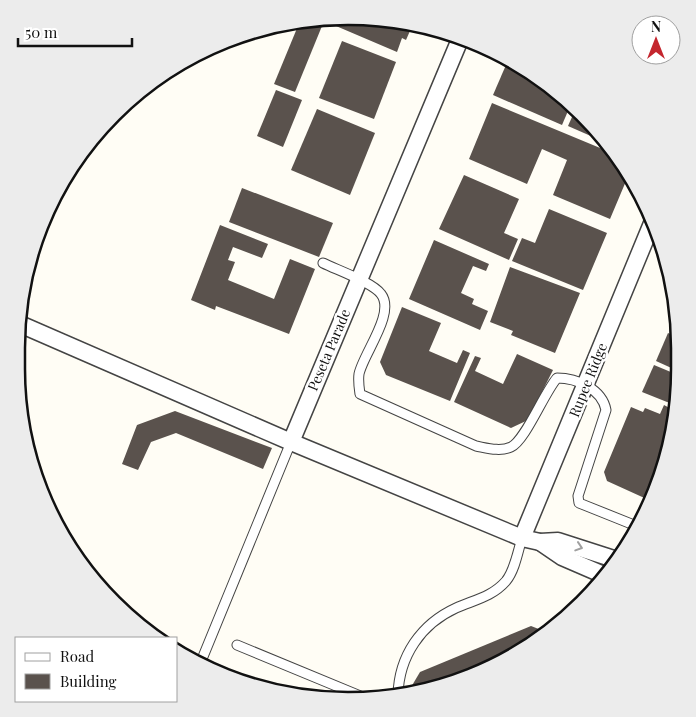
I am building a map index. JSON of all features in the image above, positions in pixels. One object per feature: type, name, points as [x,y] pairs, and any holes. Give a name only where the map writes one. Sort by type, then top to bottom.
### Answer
[{"type":"street","name":"Peseta Parade","points":[[290,442],[458,44]]},
{"type":"street","name":"Rupee Ridge","points":[[522,538],[649,231]]},
{"type":"street","points":[[26,328],[290,442],[522,538],[540,542],[558,541],[610,558]]},
{"type":"street","points":[[540,542],[562,557],[599,573]]},
{"type":"lane","points":[[323,263],[359,279],[381,294],[385,306],[382,321],[359,373],[360,394],[476,446],[492,450],[511,447],[521,438],[557,378],[586,385],[598,394],[605,402],[606,410],[578,496],[579,503],[632,524]]},
{"type":"lane","name":"Peseta Parade","points":[[203,658],[290,442]]},
{"type":"lane","points":[[400,688],[408,654],[418,635],[431,622],[457,608],[482,599],[507,580],[522,538]]},
{"type":"lane","points":[[237,645],[350,692]]},
{"type":"building","points":[[322,26],[295,92],[274,84],[297,29]]},
{"type":"building","points":[[336,26],[369,26],[410,31],[406,40],[402,38],[397,52]]},
{"type":"building","points":[[342,41],[396,62],[374,119],[319,98]]},
{"type":"building","points":[[506,66],[545,92],[568,112],[562,125],[493,95]]},
{"type":"building","points":[[276,90],[302,100],[283,147],[257,136]]},
{"type":"building","points":[[492,103],[602,149],[625,183],[610,219],[553,195],[567,160],[542,149],[527,184],[469,159]]},
{"type":"building","points":[[317,109],[375,133],[350,195],[291,170]]},
{"type":"building","points":[[572,116],[592,137],[568,126]]},
{"type":"building","points":[[464,175],[519,199],[504,233],[518,239],[509,260],[439,229]]},
{"type":"building","points":[[242,188],[333,223],[319,257],[229,222]]},
{"type":"building","points":[[549,209],[607,233],[583,290],[512,261],[522,238],[535,243]]},
{"type":"building","points":[[220,225],[268,244],[262,258],[233,247],[228,260],[235,262],[228,280],[274,299],[290,259],[315,269],[289,334],[216,306],[215,310],[191,300]]},
{"type":"building","points":[[434,240],[489,264],[486,271],[473,266],[461,293],[474,299],[472,304],[488,311],[480,330],[409,299]]},
{"type":"building","points":[[510,267],[580,293],[555,353],[511,335],[513,331],[490,322]]},
{"type":"building","points":[[402,307],[441,323],[429,351],[457,363],[463,350],[470,353],[450,401],[386,375],[380,362]]},
{"type":"building","points":[[668,333],[670,334],[671,368],[656,361]]},
{"type":"building","points":[[517,354],[553,370],[528,420],[511,428],[454,402],[475,356],[481,358],[475,371],[503,384]]},
{"type":"building","points":[[654,365],[671,372],[669,403],[642,392]]},
{"type":"building","points":[[664,405],[668,407],[660,453],[644,498],[607,481],[604,472],[631,407],[643,412],[645,408],[660,414]]},
{"type":"building","points":[[175,411],[272,448],[263,469],[176,433],[151,442],[138,470],[122,464],[137,425]]},
{"type":"building","points":[[531,626],[539,629],[491,659],[452,675],[412,686],[420,672]]}]
